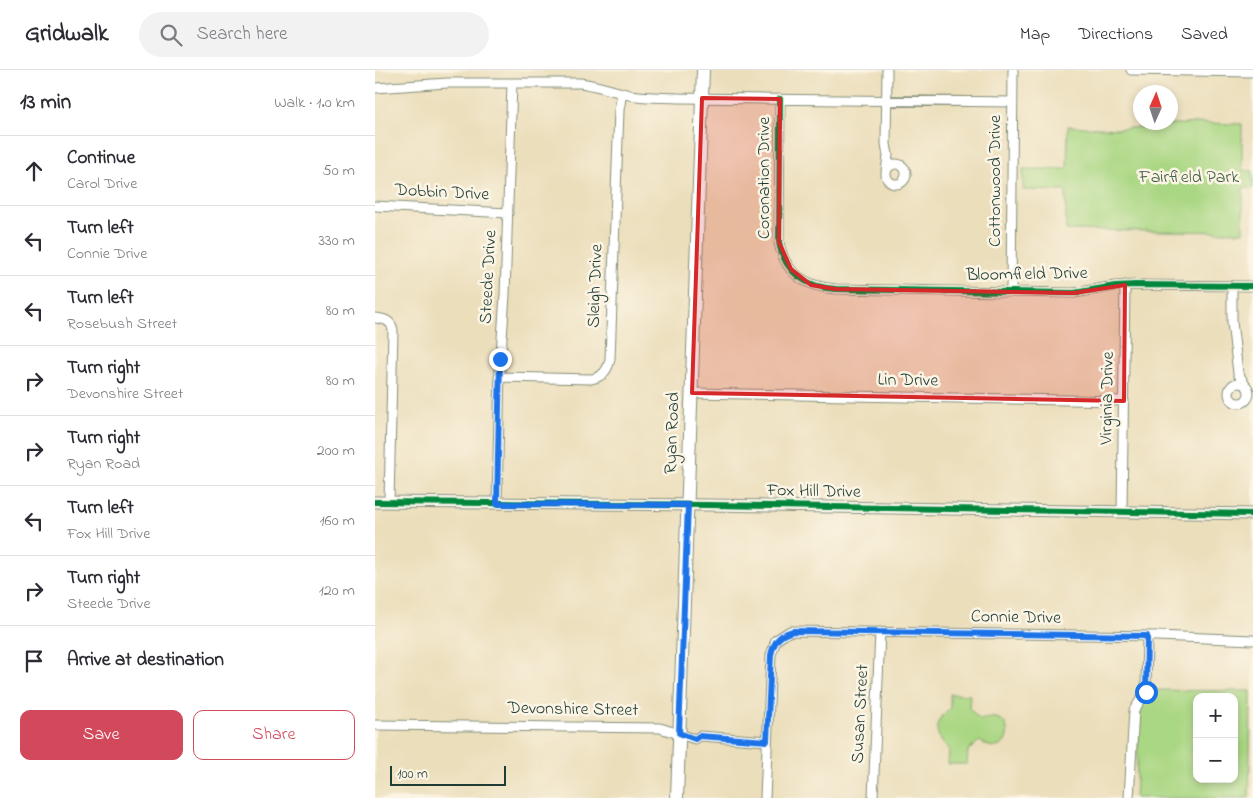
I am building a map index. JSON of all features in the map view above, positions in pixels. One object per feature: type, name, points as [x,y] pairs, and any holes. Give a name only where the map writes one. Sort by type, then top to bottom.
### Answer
[{"type":"main road","name":"Ryan Road","points":[[677,798],[703,70]]},
{"type":"street","points":[[887,70],[886,144],[888,155],[886,172],[887,179],[892,183],[901,183],[907,174],[905,168],[888,155]]},
{"type":"street","name":"Cottonwood Drive","points":[[1011,292],[1013,70]]},
{"type":"street","points":[[1131,70],[1253,72]]},
{"type":"street","points":[[375,88],[439,83],[587,84],[642,96],[1013,102]]},
{"type":"street","name":"Steede Drive","points":[[497,504],[499,377],[505,309],[512,83]]},
{"type":"street","name":"Sleigh Drive","points":[[499,377],[591,380],[603,374],[609,366],[619,110],[622,93]]},
{"type":"street","name":"Coronation Drive","points":[[780,99],[780,251],[791,269],[802,280]]},
{"type":"street","points":[[886,172],[892,164],[903,165]]},
{"type":"street","name":"Dobbin Drive","points":[[375,206],[508,213]]},
{"type":"street","name":"Bloomfield Drive","points":[[802,280],[819,287],[836,290],[1074,293],[1125,285],[1253,286]]},
{"type":"street","name":"Virginia Drive","points":[[1122,512],[1125,285]]},
{"type":"street","points":[[1232,286],[1232,322],[1237,374],[1229,392],[1230,398],[1235,403],[1242,404],[1248,400],[1250,394],[1248,387],[1237,374]]},
{"type":"street","points":[[375,318],[384,319],[389,322],[393,330],[389,502]]},
{"type":"street","points":[[1232,386],[1239,383],[1245,385]]},
{"type":"street","name":"Lin Drive","points":[[692,393],[1124,401]]},
{"type":"street","name":"Fox Hill Drive","points":[[375,502],[1253,514]]},
{"type":"street","name":"Connie Drive","points":[[767,741],[771,655],[774,643],[780,637],[793,631],[1147,636],[1253,640]]},
{"type":"street","name":"Susan Street","points":[[873,798],[880,632]]},
{"type":"street","points":[[1129,798],[1134,710],[1146,692],[1147,636]]},
{"type":"street","name":"Devonshire Street","points":[[375,725],[660,728],[695,739],[699,736],[767,741]]},
{"type":"street","points":[[765,798],[767,741]]},
{"type":"highlighted area","points":[[702,98],[780,99],[779,242],[791,269],[811,285],[836,289],[1074,293],[1125,285],[1124,401],[692,393]]},
{"type":"green space","name":"Fairfield Park","points":[[1178,124],[1242,124],[1242,170],[1253,171],[1253,188],[1243,188],[1243,232],[1066,230],[1066,191],[1023,190],[1023,169],[1067,169],[1068,126],[1117,129],[1133,128],[1133,130],[1178,130]]},
{"type":"green space","points":[[1141,690],[1251,691],[1249,798],[1135,798]]},
{"type":"green space","points":[[950,694],[970,695],[969,708],[980,720],[996,718],[1002,720],[1007,730],[1005,741],[996,747],[979,741],[968,750],[967,764],[948,764],[949,750],[938,735],[937,726],[941,717],[950,708]]},
{"type":"cycle path","points":[[780,99],[779,242],[782,253],[791,270],[815,285],[836,289],[1074,293],[1115,286],[1135,285],[1253,286]]},
{"type":"cycle path","points":[[375,502],[708,505],[1253,514]]},
{"type":"route","points":[[500,359],[497,504],[688,505],[679,733],[695,739],[699,736],[767,741],[771,655],[776,640],[791,631],[1147,636],[1146,692]]}]
